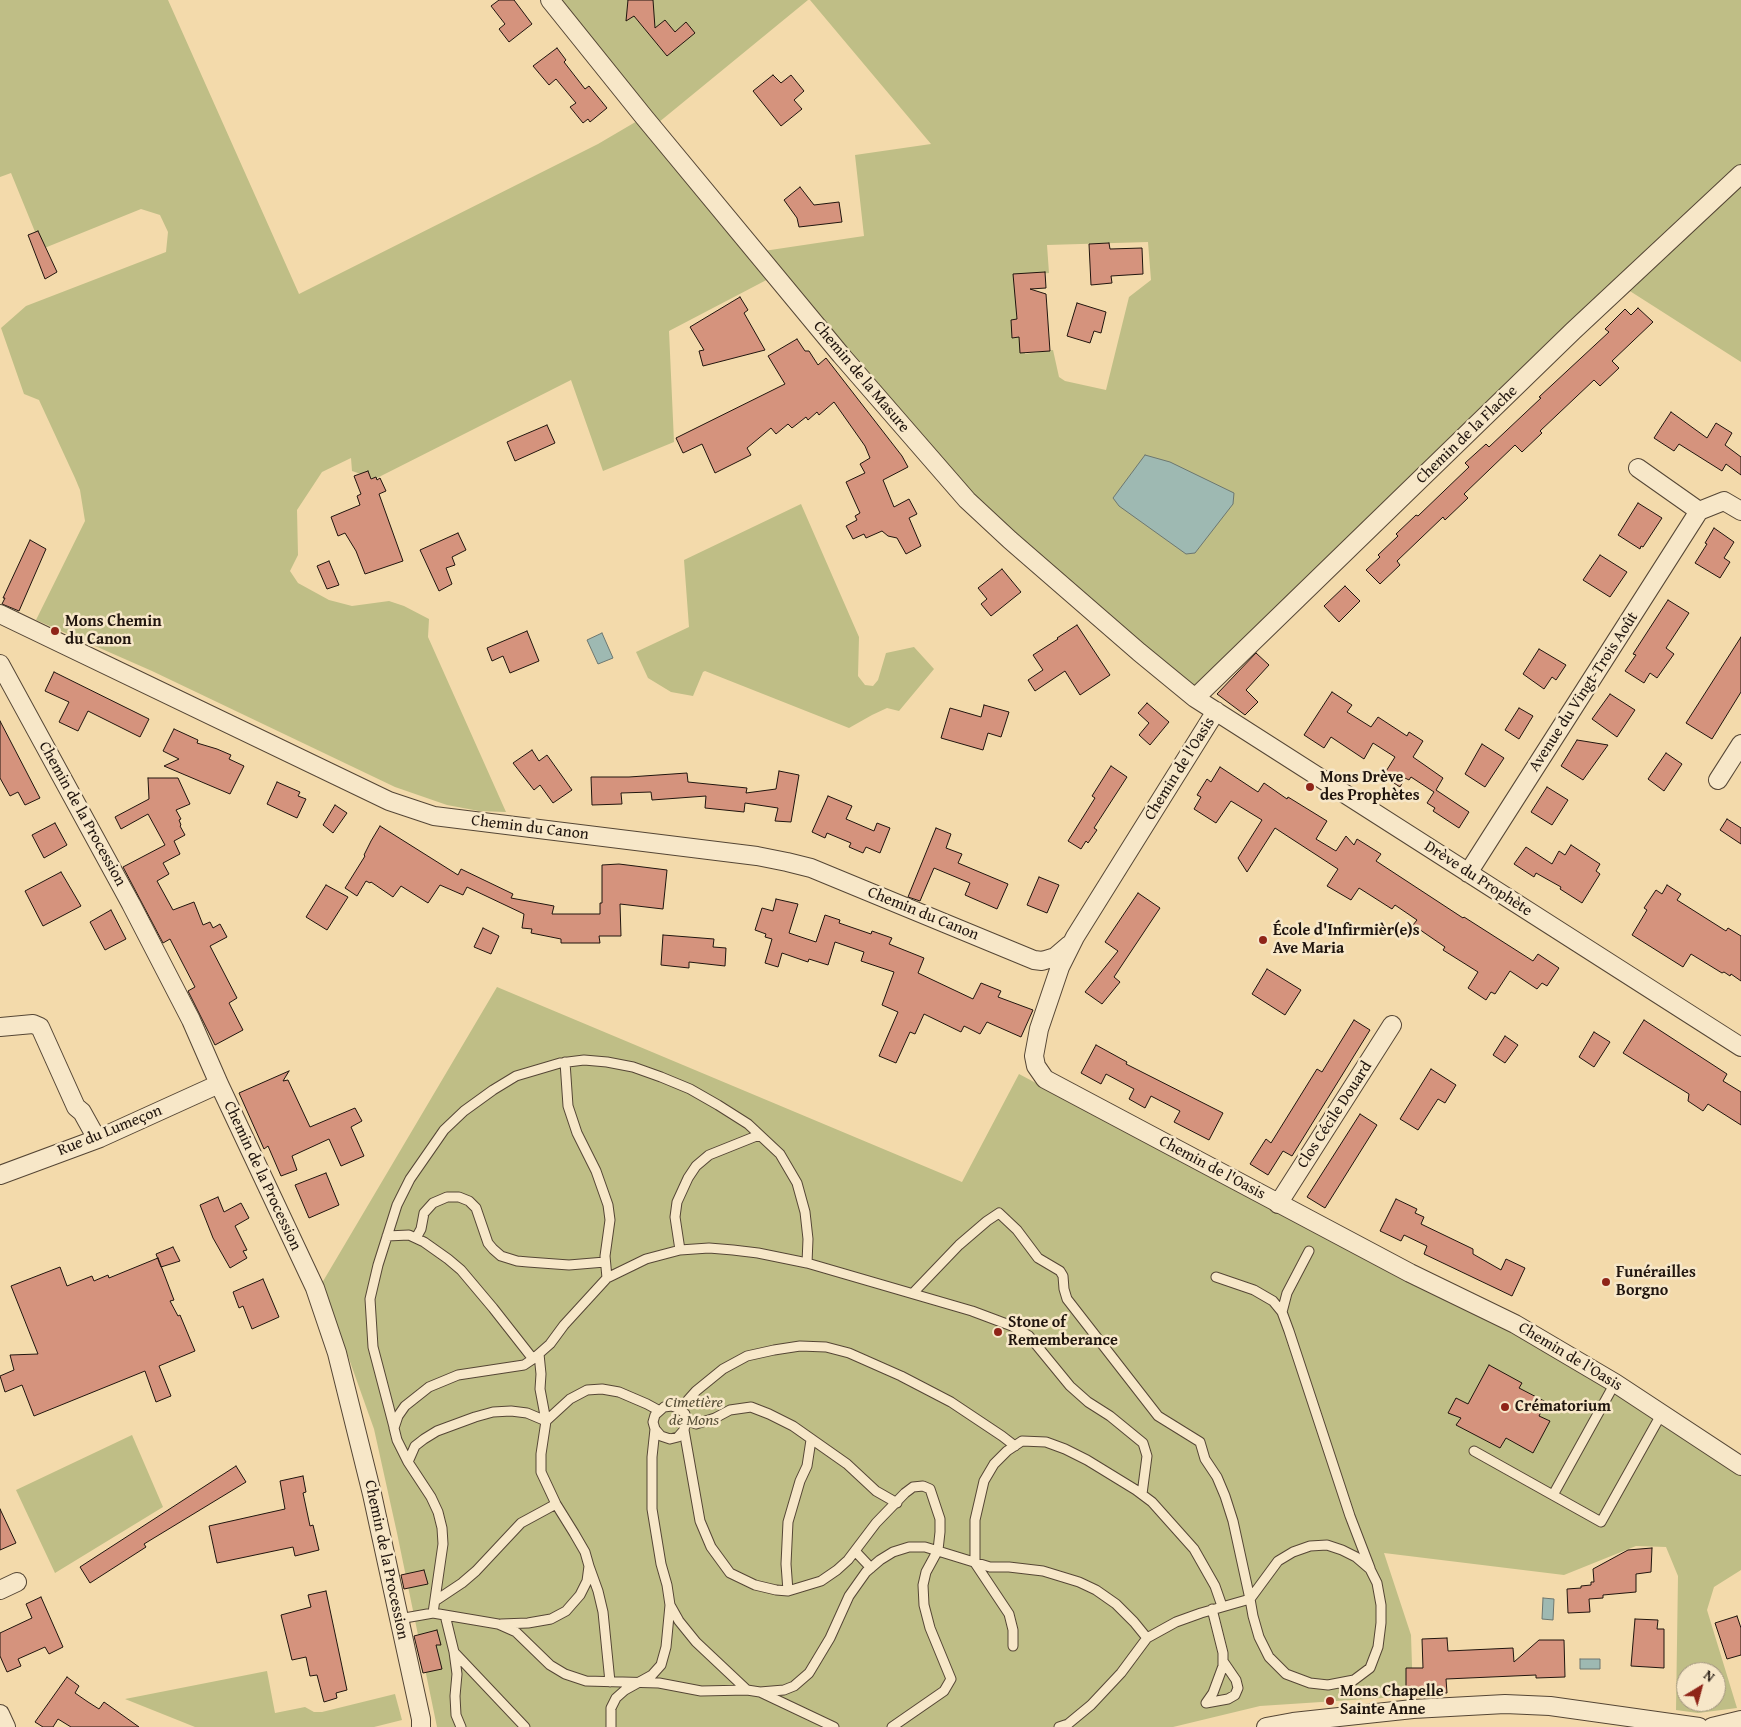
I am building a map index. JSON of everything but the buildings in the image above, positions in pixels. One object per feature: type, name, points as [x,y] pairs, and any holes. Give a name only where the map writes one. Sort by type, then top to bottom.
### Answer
[{"type":"street","name":"Chemin de la Masure","points":[[550,0],[841,354],[967,500],[1111,628],[1195,698],[1216,711]]},
{"type":"street","name":"Chemin de la Flache","points":[[1195,698],[1574,331],[1741,174]]},
{"type":"street","points":[[1638,468],[1699,511],[1724,501],[1741,511]]},
{"type":"street","name":"Avenue du Vingt-Trois Août","points":[[1468,873],[1699,511]]},
{"type":"street","name":"Chemin du Canon","points":[[0,614],[389,801],[434,816],[757,856],[787,862],[810,868],[1034,960],[1042,961],[1055,957],[1075,937]]},
{"type":"street","name":"Chemin de la Procession","points":[[0,664],[131,904],[191,1020],[311,1280],[337,1353],[372,1494],[400,1619],[421,1719],[421,1727]]},
{"type":"street","name":"Drève du Prophète","points":[[1216,711],[1741,1047]]},
{"type":"street","name":"Chemin de l'Oasis","points":[[1216,711],[1075,937],[1060,967],[1039,1029],[1034,1056],[1036,1066],[1044,1079],[1278,1204],[1516,1324],[1615,1383],[1741,1466]]},
{"type":"street","points":[[1718,780],[1741,744]]},
{"type":"street","points":[[0,1028],[33,1024],[40,1027],[76,1108],[82,1112],[97,1139]]},
{"type":"street","name":"Clos Cécile Douard","points":[[1278,1204],[1392,1025]]},
{"type":"street","name":"Rue du Lumeçon","points":[[0,1175],[97,1139],[220,1084]]},
{"type":"street","points":[[0,1590],[17,1582]]},
{"type":"street","points":[[1266,1727],[1293,1722],[1413,1709],[1505,1704],[1550,1706],[1699,1727]]},
{"type":"street","points":[[0,1714],[6,1727]]},
{"type":"street","points":[[1712,1727],[1741,1720]]},
{"type":"lane","points":[[433,1613],[443,1544],[442,1528],[432,1498],[408,1462],[397,1440],[373,1347],[370,1300],[397,1205],[410,1179],[444,1130],[464,1111],[516,1076],[565,1062],[584,1060],[607,1062],[633,1067],[661,1076],[690,1089],[748,1124],[780,1154],[797,1183],[806,1221],[808,1239],[807,1263]]},
{"type":"lane","points":[[565,1062],[568,1106],[577,1133],[596,1171],[608,1205],[610,1220],[605,1262],[606,1278]]},
{"type":"lane","points":[[680,1250],[675,1216],[677,1202],[696,1166],[709,1155],[759,1135]]},
{"type":"lane","points":[[416,1238],[421,1229],[424,1212],[433,1204],[447,1197],[459,1197],[469,1201],[476,1208],[488,1243],[501,1256],[517,1261],[570,1265],[605,1262]]},
{"type":"lane","points":[[913,1293],[959,1245],[999,1213],[1017,1230],[1038,1258],[1060,1271],[1063,1276],[1067,1299],[1158,1416],[1200,1442],[1205,1459],[1217,1477],[1225,1496],[1259,1637],[1269,1657],[1286,1674],[1310,1683],[1328,1685],[1354,1680],[1370,1668],[1378,1647],[1381,1605],[1377,1584],[1350,1516],[1282,1312],[1273,1301],[1254,1290],[1216,1278]]},
{"type":"lane","points":[[387,1236],[409,1235],[448,1259],[461,1270],[536,1357],[541,1374],[540,1389],[546,1421],[541,1454],[541,1472],[556,1504],[585,1552],[598,1591],[603,1612],[610,1682]]},
{"type":"lane","points":[[394,1428],[398,1416],[405,1406],[429,1388],[458,1375],[524,1365],[536,1357],[550,1344],[564,1325],[606,1278],[646,1259],[680,1250],[709,1248],[733,1250],[807,1263],[913,1293],[996,1318],[1029,1336],[1070,1386],[1088,1402],[1110,1416],[1143,1443],[1147,1456],[1142,1494]]},
{"type":"lane","points":[[1282,1312],[1287,1294],[1309,1251]]},
{"type":"lane","points":[[680,1409],[696,1391],[723,1369],[747,1356],[800,1346],[826,1347],[849,1353],[901,1376],[951,1402],[1015,1446]]},
{"type":"lane","points":[[1553,1496],[1615,1383]]},
{"type":"lane","points":[[546,1421],[570,1399],[587,1390],[602,1389],[619,1392],[658,1410]]},
{"type":"lane","points":[[611,1727],[611,1708],[616,1698],[625,1690],[652,1675],[661,1665],[666,1647],[670,1605],[652,1509],[652,1457],[655,1429],[653,1422],[658,1410],[672,1406],[680,1409],[685,1414],[684,1430],[700,1520],[711,1547],[730,1573],[755,1585],[788,1591],[821,1581],[837,1570],[855,1551],[876,1523],[905,1493],[913,1487],[923,1486],[930,1489],[940,1519],[938,1550],[926,1572],[923,1585],[924,1605],[930,1628],[951,1680],[944,1690],[892,1727]]},
{"type":"lane","points":[[686,1420],[696,1424],[715,1418],[730,1410],[751,1407],[769,1414],[793,1426],[847,1464],[876,1491],[897,1503]]},
{"type":"lane","points":[[408,1462],[415,1446],[424,1439],[437,1431],[475,1417],[493,1412],[511,1411],[527,1413],[546,1421]]},
{"type":"lane","points":[[1474,1451],[1600,1522],[1662,1413]]},
{"type":"lane","points":[[655,1429],[661,1436],[670,1439],[678,1437],[684,1430]]},
{"type":"lane","points":[[788,1591],[786,1564],[788,1522],[800,1481],[807,1466],[811,1440]]},
{"type":"lane","points":[[1013,1646],[1013,1630],[1008,1614],[975,1563],[975,1520],[984,1482],[994,1464],[1007,1451],[1022,1441],[1046,1442],[1065,1448],[1142,1494],[1165,1514],[1194,1549],[1215,1586],[1222,1606]]},
{"type":"lane","points":[[435,1600],[462,1584],[521,1523],[556,1504]]},
{"type":"lane","points":[[1059,1727],[1068,1724],[1091,1705],[1121,1674],[1147,1638],[1176,1622],[1212,1609],[1250,1599],[1278,1561],[1293,1552],[1310,1546],[1327,1545],[1356,1557],[1370,1568]]},
{"type":"lane","points":[[498,1624],[516,1632],[550,1665],[565,1674],[586,1681],[659,1683],[701,1692],[784,1690],[794,1686],[809,1673],[830,1638],[849,1596],[871,1568],[893,1552],[909,1547],[926,1547],[990,1567],[1008,1567],[1043,1572],[1079,1582],[1096,1590],[1116,1604],[1147,1638]]},
{"type":"lane","points":[[855,1551],[871,1568]]},
{"type":"lane","points":[[400,1619],[433,1613],[498,1624],[528,1623],[551,1619],[566,1611],[580,1595],[586,1581],[589,1566]]},
{"type":"lane","points":[[670,1605],[679,1621],[696,1642],[747,1690]]},
{"type":"lane","points":[[1212,1609],[1223,1653],[1223,1661],[1218,1681],[1213,1693],[1206,1702],[1228,1699],[1236,1695],[1238,1688],[1236,1680],[1223,1661]]},
{"type":"lane","points":[[445,1615],[458,1674],[456,1714],[461,1727]]},
{"type":"lane","points":[[454,1652],[525,1727]]},
{"type":"lane","points":[[760,1692],[834,1727]]},
{"type":"green space","points":[[0,0],[168,0],[299,294],[598,144],[644,117],[550,0],[808,0],[653,127],[757,252],[864,236],[855,155],[931,144],[810,0],[1741,0],[1741,362],[1622,286],[1195,698],[1010,540],[776,275],[669,331],[674,442],[603,471],[571,380],[375,479],[352,471],[351,458],[322,472],[297,510],[298,555],[290,571],[298,583],[329,600],[352,606],[389,601],[404,606],[429,619],[428,637],[506,812],[479,811],[447,805],[395,787],[152,671],[36,620],[85,521],[80,490],[75,478],[39,400],[24,394],[1,328],[26,306],[166,252],[168,232],[160,215],[141,209],[42,249],[11,173],[0,177]],"holes":[[[1148,242],[1151,280],[1129,297],[1106,390],[1065,381],[1059,377],[1053,350],[1025,354],[1018,276],[1049,273],[1047,245]]]},
{"type":"green space","points":[[801,504],[859,637],[858,676],[865,685],[873,686],[878,680],[886,653],[914,647],[934,669],[899,711],[887,708],[849,728],[705,671],[693,696],[671,692],[648,678],[636,652],[689,627],[684,560]]},
{"type":"green space","name":"Cimetière de Mons","points":[[497,987],[962,1182],[1019,1074],[1338,1243],[1410,1273],[1741,1466],[1741,1570],[1714,1587],[1707,1610],[1723,1662],[1677,1662],[1678,1576],[1666,1547],[1636,1546],[1564,1575],[1384,1553],[1411,1635],[1413,1696],[1260,1706],[1173,1727],[437,1727],[374,1429],[322,1283]]},
{"type":"green space","points":[[132,1435],[163,1507],[55,1573],[16,1490]]},
{"type":"green space","points":[[267,1671],[275,1713],[305,1707],[314,1712],[322,1712],[395,1694],[402,1720],[374,1727],[195,1727],[125,1699]]},
{"type":"green space","name":"Cimetière de Mons","points":[[1726,1672],[1737,1708],[1726,1709]]},
{"type":"water","points":[[1145,455],[1170,462],[1234,493],[1233,504],[1195,553],[1186,554],[1119,506],[1113,498]]},
{"type":"water","points":[[602,633],[613,658],[598,664],[587,640]]},
{"type":"water","points":[[1543,1598],[1554,1599],[1553,1620],[1542,1619]]},
{"type":"water","points":[[1580,1659],[1600,1659],[1600,1669],[1580,1669]]},
{"type":"place","name":"Mons Chemin du Canon","points":[[55,631]]},
{"type":"place","name":"Mons Drève des Prophètes","points":[[1310,787]]},
{"type":"place","name":"École d'Infirmièr(e)s Ave Maria","points":[[1263,940]]},
{"type":"place","name":"Funérailles Borgno","points":[[1606,1282]]},
{"type":"place","name":"Stone of Rememberance","points":[[998,1332]]},
{"type":"place","name":"Crématorium","points":[[1505,1407]]},
{"type":"place","name":"Mons Chapelle Sainte Anne","points":[[1330,1701]]}]
